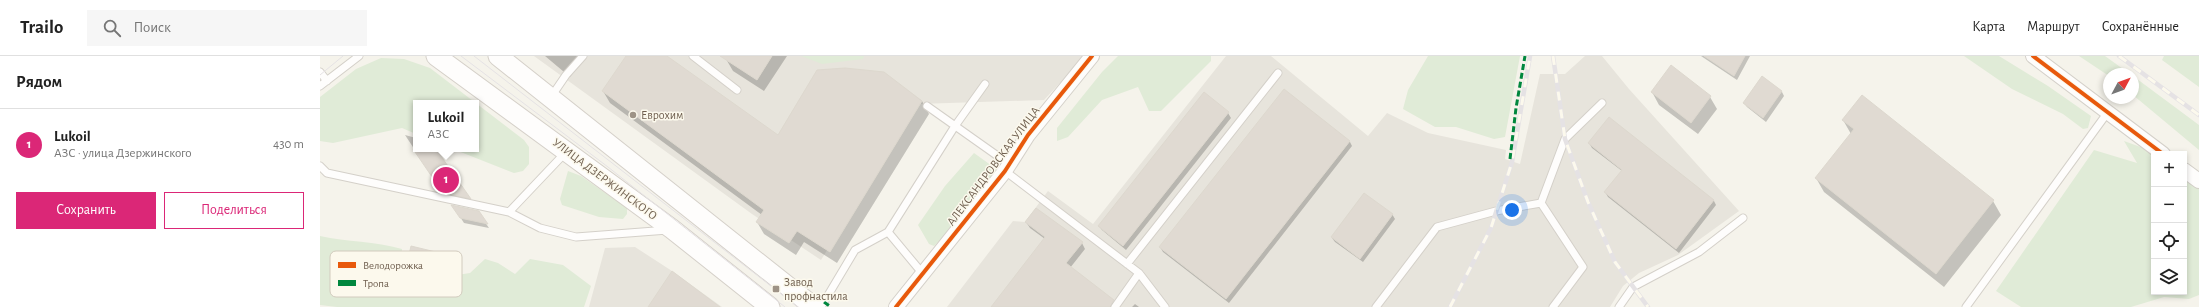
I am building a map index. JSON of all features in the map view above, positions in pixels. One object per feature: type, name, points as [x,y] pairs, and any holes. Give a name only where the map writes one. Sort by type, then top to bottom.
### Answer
[{"type":"main road","name":"УЛИЦА ДЗЕРЖИНСКОГО","points":[[436,56],[672,229],[770,307]]},
{"type":"main road","points":[[498,56],[814,307]]},
{"type":"street","name":"АЛЕКСАНДРОВСКАЯ УЛИЦА","points":[[896,307],[1007,167],[1028,134],[1092,56]]},
{"type":"street","points":[[2033,56],[2159,151]]},
{"type":"street","points":[[2187,172],[2199,181]]},
{"type":"lane","points":[[320,86],[359,56]]},
{"type":"lane","points":[[551,97],[566,74],[583,56]]},
{"type":"lane","points":[[693,56],[737,90]]},
{"type":"lane","points":[[320,72],[327,81]]},
{"type":"lane","points":[[1127,264],[1278,73]]},
{"type":"lane","points":[[821,307],[856,250],[888,232],[955,126],[985,84]]},
{"type":"lane","points":[[1540,203],[1565,139],[1602,103]]},
{"type":"lane","points":[[927,106],[955,126],[1139,273],[1165,307]]},
{"type":"lane","points":[[1966,307],[2108,112]]},
{"type":"lane","points":[[509,212],[567,151]]},
{"type":"lane","points":[[320,166],[327,173],[509,212],[540,228],[576,237],[655,232],[672,229]]},
{"type":"lane","points":[[1376,307],[1437,227],[1496,211],[1540,203]]},
{"type":"lane","points":[[1540,203],[1583,267],[1553,307]]},
{"type":"lane","points":[[1619,307],[1633,287],[1699,252],[1743,218]]},
{"type":"lane","points":[[888,232],[923,274]]},
{"type":"lane","points":[[1115,307],[1139,273]]},
{"type":"shaded area","points":[[534,56],[1085,56],[1044,100],[918,104],[821,260],[752,214]]},
{"type":"shaded area","points":[[1226,56],[1271,56],[1368,136],[1387,113],[1428,133],[1506,150],[1505,159],[1520,164],[1540,74],[1565,74],[1585,56],[1602,56],[1629,89],[1739,211],[1678,255],[1639,273],[1623,286],[1610,307],[947,307],[1013,221],[1025,222],[1048,191],[1093,224]]},
{"type":"shaded area","points":[[635,247],[672,271],[722,307],[589,307],[605,248]]},
{"type":"green space","points":[[801,56],[864,56],[863,59],[822,64]]},
{"type":"green space","points":[[1118,56],[1211,56],[1211,61],[1161,111],[1149,111],[1138,87],[1102,100],[1068,137],[1057,141],[1057,128],[1102,72]]},
{"type":"green space","points":[[1428,56],[1520,56],[1505,137],[1494,139],[1456,127],[1435,127],[1403,109],[1408,90]]},
{"type":"green space","points":[[1964,56],[1999,56],[2048,86],[2091,116],[2088,128],[2083,129],[2063,114],[2012,89]]},
{"type":"green space","points":[[2079,56],[2105,56],[2122,68],[2103,68],[2103,72]]},
{"type":"green space","points":[[2164,56],[2199,56],[2199,87],[2162,60]]},
{"type":"green space","points":[[381,58],[404,59],[430,68],[472,100],[413,100],[413,133],[402,128],[333,143],[320,141],[320,97],[356,69]]},
{"type":"green space","points":[[2139,80],[2199,125],[2199,150],[2139,100]]},
{"type":"green space","points":[[479,105],[524,140],[529,147],[529,164],[523,171],[514,173],[461,152],[479,152]]},
{"type":"green space","points":[[2124,141],[2146,149],[2151,153],[2151,295],[2187,295],[2187,179],[2199,187],[2199,295],[2189,299],[2164,297],[2131,307],[2021,307],[1996,291],[2094,150],[2137,163]]},
{"type":"green space","points":[[974,153],[999,171],[963,218],[934,246],[929,244],[918,225],[945,186]]},
{"type":"green space","points":[[568,171],[581,176],[627,208],[627,214],[623,219],[599,217],[562,205],[560,199]]},
{"type":"green space","points":[[320,236],[382,244],[402,249],[402,251],[330,251],[330,297],[462,297],[462,274],[470,273],[485,259],[498,263],[515,274],[530,259],[563,265],[591,286],[584,307],[337,307],[320,305]]},
{"type":"building","points":[[626,56],[667,56],[778,135],[817,70],[845,68],[884,72],[922,101],[830,252],[797,231],[789,243],[756,222],[764,210],[602,91]]},
{"type":"building","points":[[720,56],[772,56],[757,80]]},
{"type":"building","points":[[1704,56],[1745,56],[1734,76]]},
{"type":"building","points":[[1671,65],[1711,96],[1691,123],[1651,92]]},
{"type":"building","points":[[1762,76],[1782,91],[1763,118],[1743,103]]},
{"type":"building","points":[[1284,89],[1350,141],[1226,299],[1159,247]]},
{"type":"building","points":[[1204,92],[1229,112],[1123,246],[1098,226]]},
{"type":"building","points":[[1862,95],[1994,200],[1936,274],[1815,178],[1854,129],[1842,120]]},
{"type":"building","points":[[1609,117],[1714,200],[1676,249],[1604,192],[1622,170],[1588,143]]},
{"type":"building","points":[[415,152],[438,152],[471,199],[443,193]]},
{"type":"building","points":[[1364,193],[1393,214],[1360,259],[1331,237]]},
{"type":"building","points":[[451,205],[479,211],[488,224],[460,218]]},
{"type":"building","points":[[1036,208],[1083,242],[1066,263],[1114,300],[1110,307],[991,307],[1045,237],[1025,222]]},
{"type":"building","points":[[411,246],[432,251],[410,251]]},
{"type":"building","points":[[672,271],[720,307],[648,307]]},
{"type":"tram line","points":[[320,75],[343,56]]},
{"type":"tram line","points":[[461,56],[608,167],[785,307]]},
{"type":"tram line","points":[[474,56],[798,307]]},
{"type":"railway","points":[[1450,307],[1491,228],[1512,162],[1530,56]]},
{"type":"railway","points":[[1553,56],[1565,139],[1588,202],[1615,262],[1648,307]]},
{"type":"railway","points":[[2119,56],[2199,115]]},
{"type":"marked path","points":[[1510,159],[1516,108],[1525,56]]},
{"type":"marked path","points":[[824,302],[831,307]]},
{"type":"cycle path","points":[[896,307],[1005,171],[1028,135],[1092,56]]},
{"type":"cycle path","points":[[2033,56],[2159,151]]},
{"type":"place","name":"Еврохим","points":[[633,115]]},
{"type":"place","name":"Lukoil","points":[[446,180]]},
{"type":"place","name":"Завод профнастила","points":[[776,289]]}]
